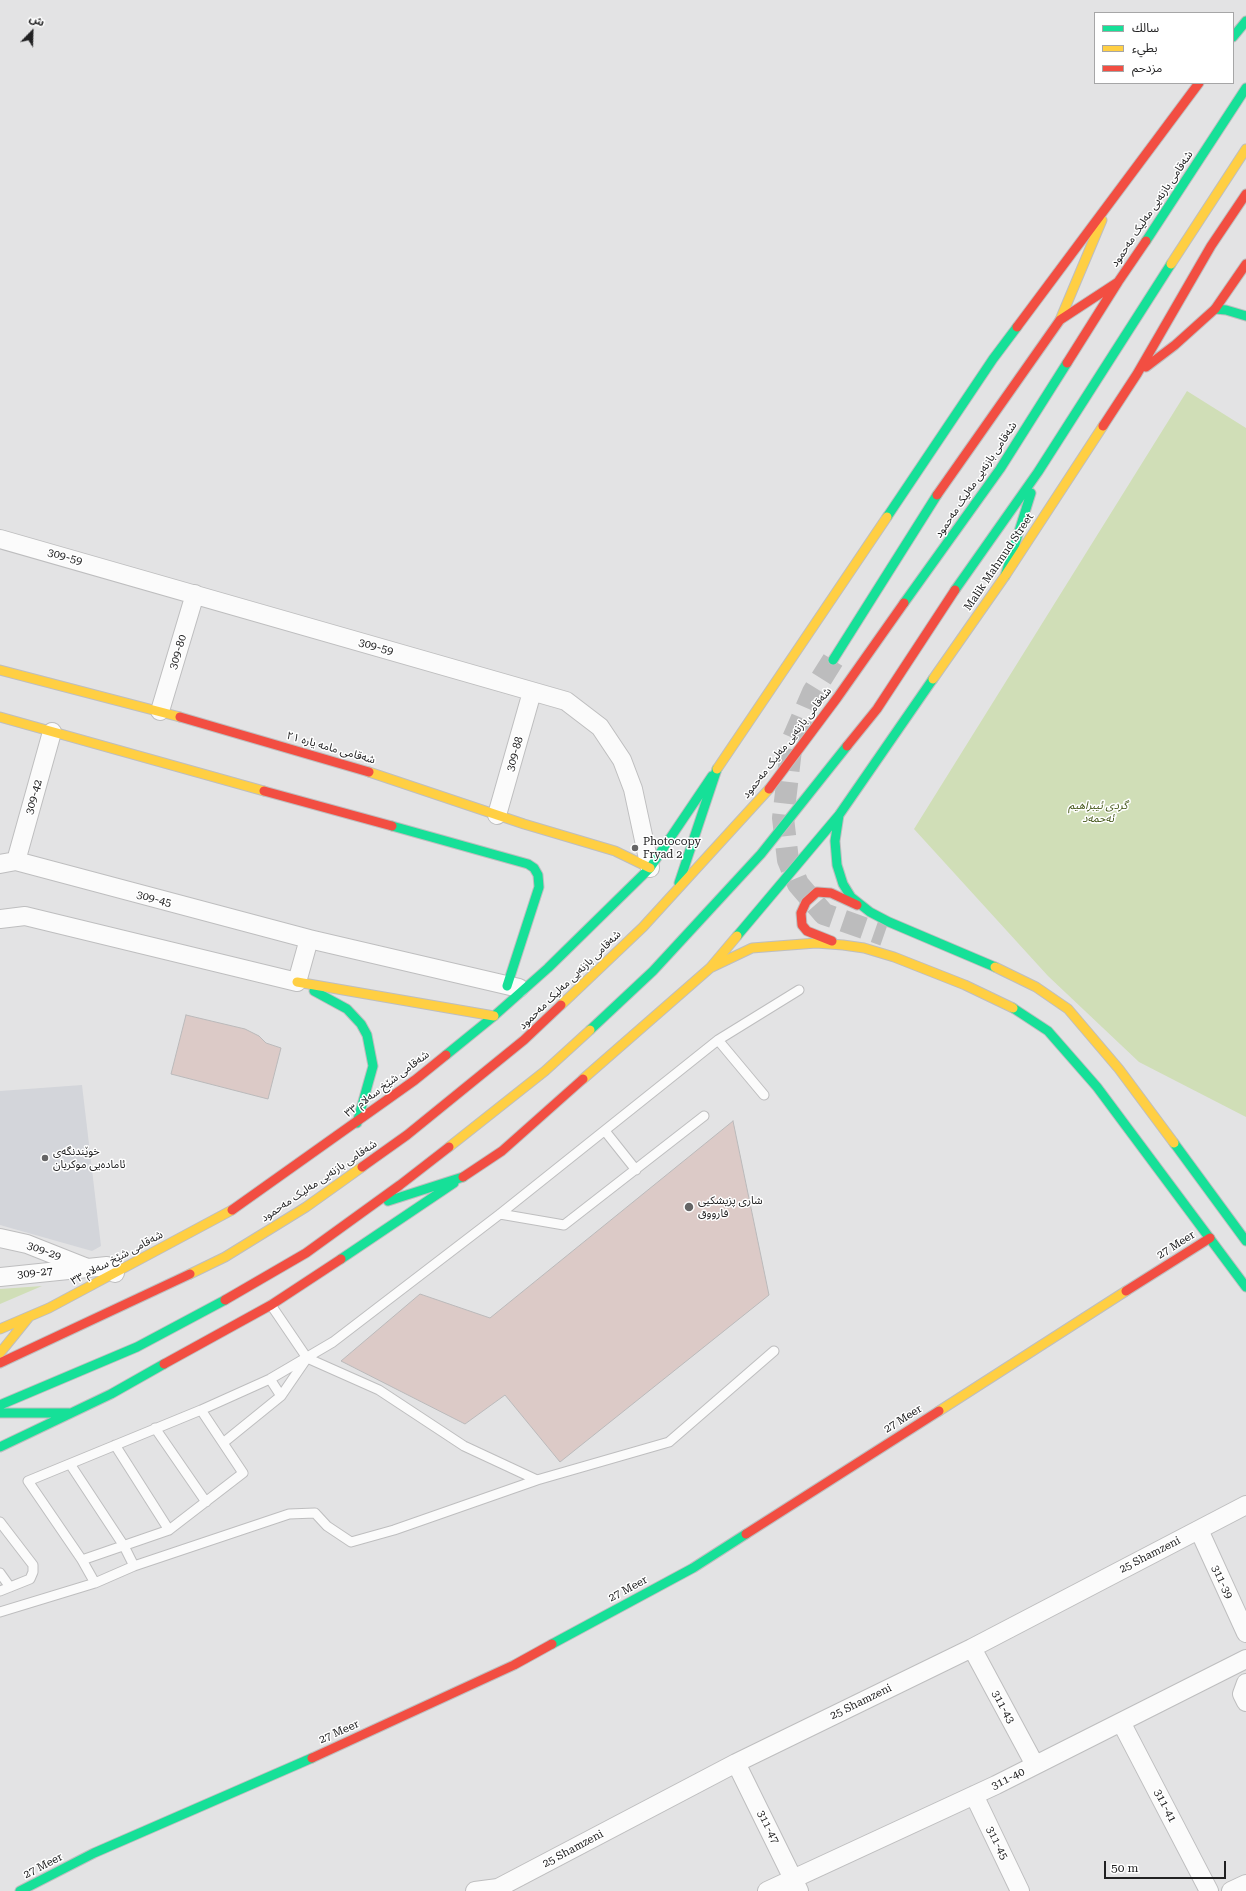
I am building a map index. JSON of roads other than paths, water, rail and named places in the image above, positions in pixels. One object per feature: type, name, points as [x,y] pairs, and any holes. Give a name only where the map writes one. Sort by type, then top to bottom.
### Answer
[{"type":"main road","points":[[1234,36],[1246,21]]},
{"type":"main road","points":[[833,660],[934,500],[1060,320],[1110,200],[1197,84]]},
{"type":"main road","name":"شەقامی بازنەیی مەلیک مەحمود","points":[[0,1363],[224,1257],[306,1207],[407,1135],[524,1040],[642,927],[771,786],[837,698],[1000,469],[1118,282],[1150,236],[1246,88]]},
{"type":"main road","points":[[0,1405],[137,1347],[217,1304],[306,1253],[371,1206],[545,1071],[653,971],[761,854],[877,709],[964,577],[1038,472],[1146,301],[1246,149]]},
{"type":"main road","name":"Malik Mahmud Street","points":[[710,968],[839,815],[1005,576],[1138,374],[1211,246],[1246,194]]},
{"type":"main road","name":"شەقامی شێخ سەلام ٣٣","points":[[0,1329],[49,1308],[228,1213],[357,1123],[415,1080],[494,1016],[516,988],[571,946],[650,868],[993,360],[1110,200]]},
{"type":"main road","points":[[1244,267],[1246,281]]},
{"type":"main road","points":[[1138,374],[1175,345],[1215,309],[1244,267]]},
{"type":"main road","points":[[1060,320],[1118,282]]},
{"type":"main road","points":[[1215,309],[1226,310],[1246,316]]},
{"type":"main road","points":[[1005,576],[1038,472]]},
{"type":"main road","name":"شەقامی مامە یارە ٢١","points":[[0,670],[160,711],[374,773],[551,833],[615,851],[650,868]]},
{"type":"main road","points":[[0,717],[528,864],[534,868],[538,875],[538,888],[516,988]]},
{"type":"main road","points":[[676,891],[717,769]]},
{"type":"main road","points":[[839,815],[835,841],[842,884],[851,897],[863,907]]},
{"type":"main road","points":[[843,945],[807,931],[802,925],[801,913],[806,902],[817,892],[831,893],[863,907],[918,936],[1004,971],[1036,987],[1068,1009],[1119,1069],[1246,1241]]},
{"type":"main road","points":[[0,1447],[111,1394],[271,1305],[502,1151],[710,968],[752,948],[801,944],[843,945],[864,948],[894,957],[965,985],[1021,1012],[1048,1031],[1096,1087],[1246,1286]]},
{"type":"main road","points":[[297,982],[494,1016]]},
{"type":"main road","points":[[297,982],[347,1008],[361,1024],[367,1035],[371,1049],[373,1066],[357,1123]]},
{"type":"main road","points":[[371,1206],[463,1177]]},
{"type":"main road","name":"27 Meer","points":[[20,1891],[94,1853],[388,1724],[514,1665],[693,1568],[1210,1238]]},
{"type":"main road","points":[[0,1353],[29,1317]]},
{"type":"main road","points":[[0,1413],[69,1413]]},
{"type":"street","name":"309-59","points":[[0,539],[566,701],[600,727],[622,760],[633,789],[650,868]]},
{"type":"street","name":"309-80","points":[[160,711],[195,594]]},
{"type":"street","name":"309-88","points":[[498,815],[532,692]]},
{"type":"street","name":"309-42","points":[[8,863],[52,732]]},
{"type":"street","name":"309-45","points":[[8,863],[516,988]]},
{"type":"street","points":[[0,919],[25,916],[297,982],[309,938]]},
{"type":"street","name":"309-29","points":[[0,1238],[27,1244],[88,1268]]},
{"type":"street","name":"309-27","points":[[0,1277],[107,1266],[115,1273]]},
{"type":"street","name":"25 Shamzeni","points":[[474,1891],[498,1890],[736,1763],[972,1648],[1246,1506]]},
{"type":"street","name":"311-39","points":[[1199,1530],[1246,1633]]},
{"type":"street","name":"311-43","points":[[972,1648],[1035,1765]]},
{"type":"street","name":"311-40","points":[[767,1891],[796,1884],[1246,1659]]},
{"type":"street","points":[[1246,1683],[1242,1694],[1246,1702]]},
{"type":"street","name":"311-41","points":[[1121,1722],[1209,1891]]},
{"type":"street","name":"311-47","points":[[736,1763],[796,1884]]},
{"type":"street","name":"311-45","points":[[974,1795],[1020,1891]]},
{"type":"street","points":[[1231,1891],[1246,1884]]},
{"type":"lane","points":[[95,1583],[82,1560],[28,1481],[201,1410],[270,1379],[333,1342],[500,1214],[718,1040],[799,990]]},
{"type":"lane","points":[[718,1040],[764,1095]]},
{"type":"lane","points":[[500,1214],[564,1225],[704,1116]]},
{"type":"lane","points":[[605,1131],[636,1170]]},
{"type":"lane","points":[[271,1305],[307,1358],[379,1390],[464,1446],[537,1480]]},
{"type":"lane","points":[[0,1612],[95,1583],[134,1566],[297,1512],[315,1513],[327,1526],[351,1542],[394,1530],[537,1480],[669,1442],[774,1351]]},
{"type":"lane","points":[[223,1443],[281,1396],[307,1358]]},
{"type":"lane","points":[[270,1379],[281,1396]]},
{"type":"lane","points":[[82,1560],[169,1530],[243,1473],[201,1410]]},
{"type":"lane","points":[[155,1428],[206,1502]]},
{"type":"lane","points":[[115,1445],[169,1530]]},
{"type":"lane","points":[[70,1464],[124,1546],[134,1566]]},
{"type":"lane","points":[[0,1522],[33,1565],[33,1572],[30,1578],[0,1591]]},
{"type":"lane","points":[[0,1573],[10,1587]]},
{"type":"tunnel","points":[[833,660],[813,692],[792,741],[783,818],[788,860],[798,884],[824,914],[884,935]]},
{"type":"place","name":"Photocopy Fryad 2","points":[[635,848]]},
{"type":"place","name":"خوێندنگەی ئامادەیی موکریان","points":[[45,1158]]},
{"type":"place","name":"شاری پزیشکیی فارووق","points":[[689,1207]]},
{"type":"park label","name":"گردی ئیبراھیم ئەحمەد","points":[[1098,812]]}]
